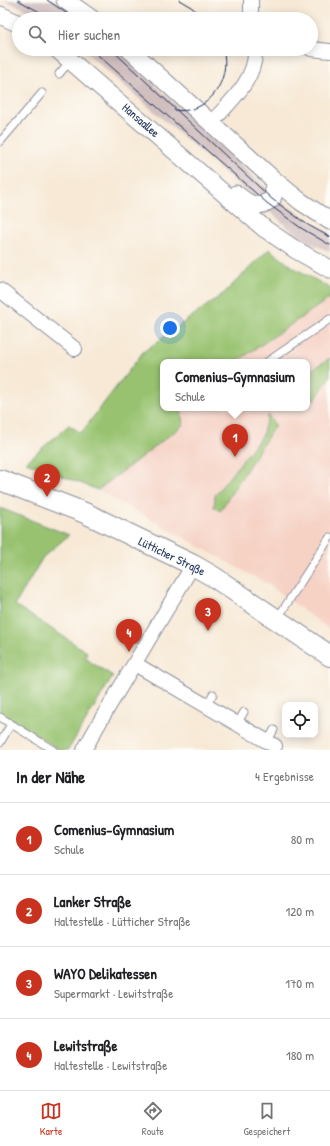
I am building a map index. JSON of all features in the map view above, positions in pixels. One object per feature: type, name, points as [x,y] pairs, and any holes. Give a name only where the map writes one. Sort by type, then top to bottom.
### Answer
[{"type":"main road","name":"Lütticher Straße","points":[[0,480],[85,513],[214,577],[330,656]]},
{"type":"street","points":[[65,0],[82,12]]},
{"type":"street","points":[[251,0],[251,12]]},
{"type":"street","points":[[0,15],[12,21]]},
{"type":"street","points":[[318,50],[330,51]]},
{"type":"street","name":"Hansaallee","points":[[66,56],[274,235],[301,254],[330,269]]},
{"type":"street","points":[[137,56],[273,179],[330,221]]},
{"type":"street","points":[[211,123],[247,80],[253,68],[254,56]]},
{"type":"street","name":"Hansaallee","points":[[223,192],[234,192],[248,203],[260,205],[272,199],[274,193],[273,179]]},
{"type":"street","points":[[0,290],[75,349]]},
{"type":"street","points":[[84,750],[193,566]]},
{"type":"street","points":[[135,664],[210,700],[272,739]]},
{"type":"lane","points":[[58,74],[71,60]]},
{"type":"lane","points":[[0,142],[42,93]]},
{"type":"lane","points":[[271,359],[330,319]]},
{"type":"lane","points":[[277,620],[330,537]]},
{"type":"lane","points":[[0,717],[53,750]]},
{"type":"lane","points":[[0,743],[12,724]]},
{"type":"shaded area","points":[[4,0],[53,0],[71,12],[30,12]]},
{"type":"shaded area","points":[[90,56],[124,56],[178,107],[184,106],[193,114],[188,116],[280,201],[330,233],[330,252],[306,241],[292,231]]},
{"type":"shaded area","points":[[330,298],[330,630],[269,585],[98,490],[183,425],[181,411],[310,411],[310,359],[240,359]]},
{"type":"green space","points":[[269,249],[291,266],[330,288],[330,298],[240,359],[160,359],[160,411],[181,411],[183,425],[98,490],[26,462],[69,425],[81,433],[143,352],[224,293]]},
{"type":"green space","points":[[330,358],[330,376],[315,400],[310,398],[310,371]]},
{"type":"green space","points":[[268,415],[275,425],[220,511],[214,507],[215,495],[262,436]]},
{"type":"green space","points":[[0,508],[69,535],[43,557],[15,605],[87,652],[85,659],[88,658],[89,661],[113,676],[68,750],[60,750],[0,713]]},
{"type":"tram line","points":[[18,0],[39,12]]},
{"type":"tram line","points":[[47,0],[65,12]]},
{"type":"tram line","points":[[179,0],[197,12]]},
{"type":"tram line","points":[[99,56],[267,203],[301,228],[330,245]]},
{"type":"tram line","points":[[119,56],[272,199],[308,225],[330,237]]},
{"type":"tram line","points":[[174,110],[186,110],[207,102],[215,93],[220,84],[224,72],[224,56]]},
{"type":"place","name":"Comenius-Gymnasium","points":[[235,457]]},
{"type":"place","name":"Lanker Straße","points":[[47,497]]},
{"type":"place","name":"WAYO Delikatessen","points":[[208,631]]},
{"type":"place","name":"Lewitstraße","points":[[129,652]]}]
